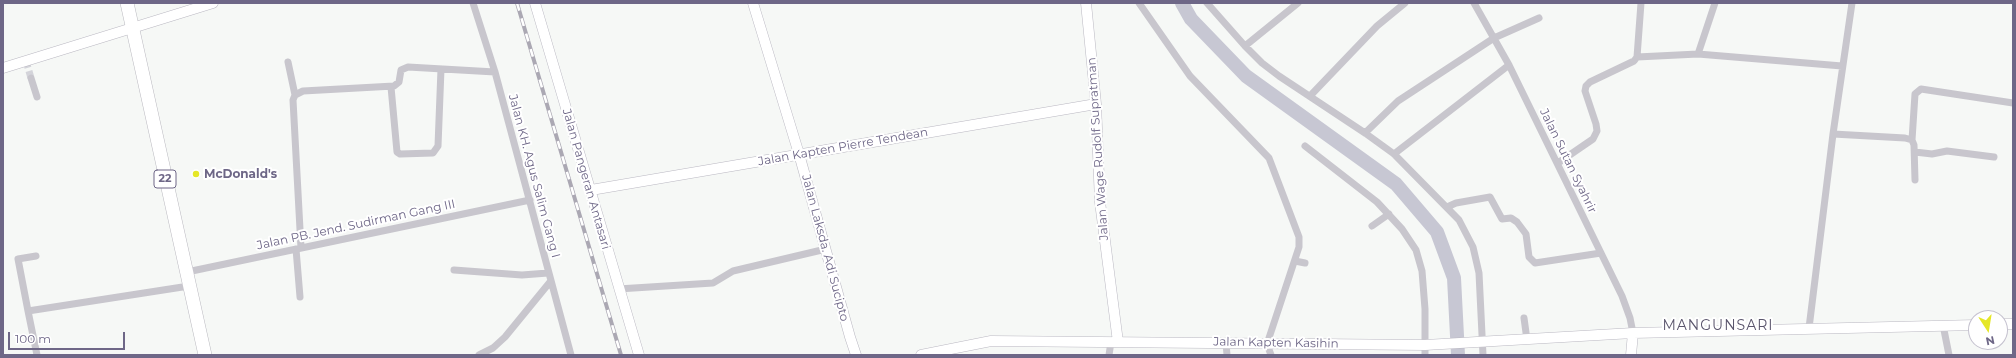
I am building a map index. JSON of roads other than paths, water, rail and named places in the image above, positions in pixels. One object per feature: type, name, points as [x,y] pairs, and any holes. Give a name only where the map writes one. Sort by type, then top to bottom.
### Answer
[{"type":"highway","name":"22","points":[[127,3],[205,355]]},
{"type":"main road","points":[[3,68],[213,3]]},
{"type":"main road","name":"Jalan Pangeran Antasari","points":[[535,3],[591,190],[638,355]]},
{"type":"main road","name":"Jalan Laksda. Adi Sucipto","points":[[753,3],[799,154],[856,355]]},
{"type":"main road","name":"Jalan Wage Rudolf Supratman","points":[[1086,3],[1096,104],[1099,188],[1114,342]]},
{"type":"main road","name":"Jalan Kapten Pierre Tendean","points":[[591,190],[1096,104]]},
{"type":"main road","name":"Jalan Kapten Kasihin","points":[[921,355],[991,341],[1226,343],[1426,348],[1633,333],[1968,325]]},
{"type":"main road","points":[[1631,355],[1633,333]]},
{"type":"street","name":"Jalan KH. Agus Salim Gang I","points":[[473,3],[495,72],[530,200],[550,282],[571,355]]},
{"type":"street","points":[[1140,3],[1190,76],[1269,158],[1299,237],[1299,247],[1267,344],[1270,355]]},
{"type":"street","points":[[1207,3],[1244,46],[1279,76],[1394,154],[1459,220],[1474,247],[1479,273],[1479,343],[1483,355]]},
{"type":"street","points":[[1244,46],[1298,3]]},
{"type":"street","points":[[1310,96],[1377,26],[1405,3]]},
{"type":"street","name":"Jalan Sutan Syahrir","points":[[1474,3],[1509,65],[1622,296],[1633,333]]},
{"type":"street","points":[[1558,164],[1593,139],[1597,131],[1586,86],[1590,82],[1634,61],[1637,57],[1641,3]]},
{"type":"street","points":[[1698,54],[1715,3]]},
{"type":"street","points":[[1809,328],[1833,134],[1852,3]]},
{"type":"street","points":[[1365,133],[1398,101],[1494,38],[1539,18]]},
{"type":"street","points":[[1637,57],[1698,54],[1842,66]]},
{"type":"street","points":[[288,62],[295,95],[293,100],[300,297]]},
{"type":"street","points":[[1394,154],[1509,65]]},
{"type":"street","points":[[295,95],[303,91],[391,87],[397,85],[401,70],[404,68],[495,72]]},
{"type":"street","points":[[391,87],[397,152],[400,154],[433,153],[438,146],[441,69]]},
{"type":"street","points":[[31,78],[37,97]]},
{"type":"street","points":[[1915,180],[1914,144],[1912,140],[1915,94],[1921,89],[2013,103]]},
{"type":"street","points":[[1833,134],[1905,138],[1912,140]]},
{"type":"street","points":[[1305,146],[1360,188],[1389,214],[1402,229],[1416,250],[1422,270],[1426,348]]},
{"type":"street","points":[[1914,152],[1932,154],[1947,151],[1994,157]]},
{"type":"street","points":[[1447,208],[1456,203],[1490,197],[1502,219],[1510,218],[1517,222],[1526,234],[1529,257],[1534,263],[1601,253]]},
{"type":"street","name":"Jalan PB. Jend. Sudirman Gang III","points":[[186,272],[530,200]]},
{"type":"street","points":[[1372,226],[1389,214]]},
{"type":"street","points":[[618,288],[713,283],[733,271],[826,249]]},
{"type":"street","points":[[36,256],[18,260],[37,355]]},
{"type":"street","points":[[1294,261],[1304,263]]},
{"type":"street","points":[[454,270],[522,275],[548,273]]},
{"type":"street","points":[[479,355],[493,348],[505,337],[550,282]]},
{"type":"street","points":[[28,311],[189,286]]},
{"type":"street","points":[[1524,318],[1527,340]]},
{"type":"street","points":[[1943,325],[1949,355]]},
{"type":"street","points":[[1109,355],[1114,342]]},
{"type":"street","points":[[1226,343],[1227,355]]},
{"type":"waterway","points":[[1182,3],[1191,19],[1246,76],[1396,184],[1437,232],[1454,278],[1458,355]]},
{"type":"tunnel","points":[[26,61],[31,78]]},
{"type":"railway","points":[[517,3],[621,355]]},
{"type":"place","name":"McDonald's","points":[[196,174]]},
{"type":"district","name":"MANGUNSARI","points":[[1718,326]]}]
